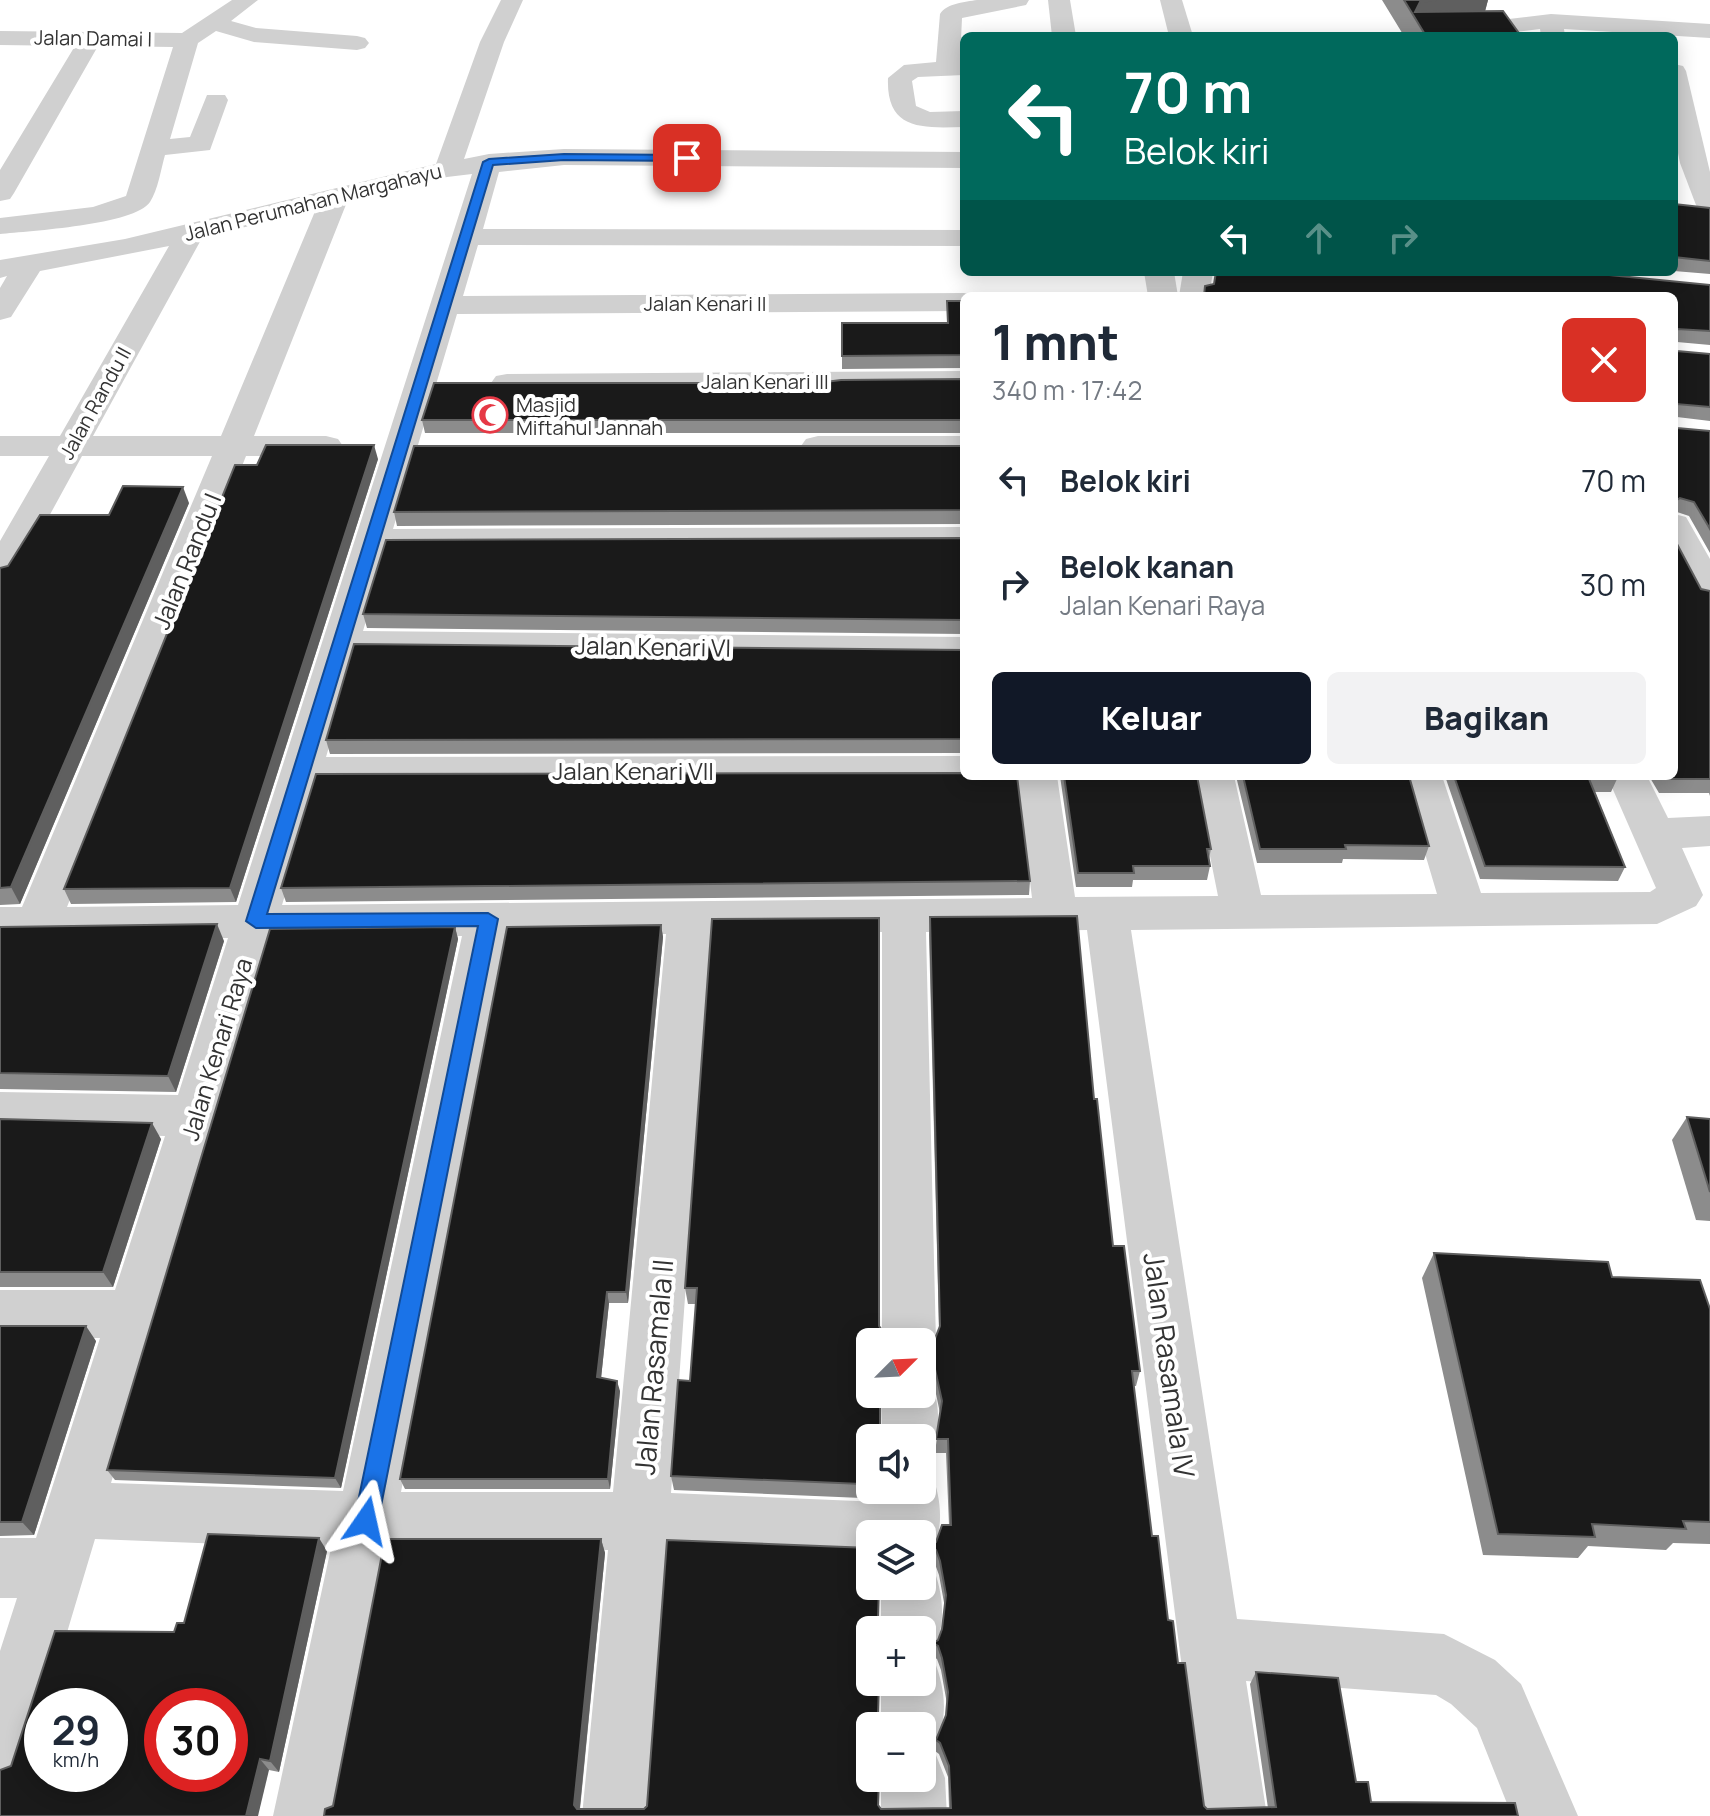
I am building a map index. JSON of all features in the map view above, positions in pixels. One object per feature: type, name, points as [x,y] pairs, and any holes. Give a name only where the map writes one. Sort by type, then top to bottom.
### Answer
[{"type":"street","points":[[0,226],[115,210],[138,200],[187,40],[247,0]]},
{"type":"street","points":[[447,169],[492,42],[512,0]]},
{"type":"street","points":[[1059,0],[1063,32]]},
{"type":"street","points":[[1171,0],[1180,32]]},
{"type":"street","points":[[960,119],[924,118],[910,113],[902,105],[902,75],[913,70],[956,68],[951,14],[1006,1]]},
{"type":"street","points":[[1497,32],[1552,29],[1602,13],[1666,32],[1710,31]]},
{"type":"street","points":[[211,22],[254,35],[357,43]]},
{"type":"street","name":"Jalan Damai I","points":[[0,38],[187,40]]},
{"type":"street","points":[[0,193],[91,38]]},
{"type":"street","points":[[1678,88],[1701,183],[1678,197]]},
{"type":"street","points":[[194,175],[216,100]]},
{"type":"street","points":[[153,148],[201,144]]},
{"type":"street","name":"Jalan Perumahan Margahayu","points":[[0,269],[118,249],[334,199],[447,169],[489,162],[564,157],[960,160]]},
{"type":"street","name":"Jalan Kenari Raya","points":[[0,1751],[28,1568],[74,1510],[373,540],[390,446],[437,384],[445,305],[489,162]]},
{"type":"street","name":"Jalan Randu I","points":[[19,923],[233,446],[334,199]]},
{"type":"street","points":[[115,210],[118,249]]},
{"type":"street","name":"Jalan Randu II","points":[[0,573],[190,233]]},
{"type":"street","points":[[466,237],[960,238]]},
{"type":"street","points":[[0,311],[29,265]]},
{"type":"street","name":"Jalan Kenari II","points":[[445,305],[960,302]]},
{"type":"street","name":"Jalan Kenari III","points":[[485,383],[960,380]]},
{"type":"street","points":[[0,446],[390,446]]},
{"type":"street","points":[[792,446],[960,446]]},
{"type":"street","points":[[1678,532],[1710,593]]},
{"type":"street","points":[[373,540],[960,538]]},
{"type":"street","name":"Jalan Kenari VI","points":[[341,643],[960,649]]},
{"type":"street","name":"Jalan Kenari VII","points":[[301,771],[960,770]]},
{"type":"street","name":"Jalan Rasamala IV","points":[[1038,780],[1081,915],[1210,1648],[1234,1816]]},
{"type":"street","points":[[1215,780],[1243,912]]},
{"type":"street","points":[[1423,780],[1458,887],[1462,911]]},
{"type":"street","points":[[19,923],[1657,908],[1681,895],[1629,780]]},
{"type":"street","points":[[1655,834],[1710,831]]},
{"type":"street","points":[[904,916],[909,1328]]},
{"type":"street","name":"Jalan Rasamala II","points":[[615,1816],[690,918]]},
{"type":"street","points":[[306,1816],[488,919]]},
{"type":"street","points":[[0,1112],[196,1116]]},
{"type":"street","points":[[0,1314],[135,1314]]},
{"type":"street","points":[[74,1510],[366,1521],[640,1521],[856,1533]]},
{"type":"street","points":[[1210,1648],[1444,1665],[1473,1682],[1499,1706],[1545,1816]]},
{"type":"street","points":[[913,1792],[914,1816]]},
{"type":"building","points":[[1404,0],[1436,0],[1420,2],[1415,12],[1503,11],[1518,32],[1424,32]]},
{"type":"building","points":[[1678,204],[1710,208],[1710,261],[1678,257]]},
{"type":"building","points":[[1215,276],[1619,276],[1710,285],[1710,331],[1678,329],[1678,292],[1204,292],[1205,286],[1214,284]]},
{"type":"building","points":[[947,301],[960,301],[960,355],[842,356],[842,323],[948,323]]},
{"type":"building","points":[[1678,351],[1710,354],[1710,407],[1678,404]]},
{"type":"building","points":[[960,379],[960,420],[422,420],[434,383],[817,383]]},
{"type":"building","points":[[1678,428],[1710,431],[1710,529],[1694,502],[1678,499]]},
{"type":"building","points":[[266,445],[374,445],[230,888],[64,889],[235,465],[257,465]]},
{"type":"building","points":[[414,446],[960,446],[960,510],[394,512]]},
{"type":"building","points":[[123,486],[183,487],[11,887],[0,888],[0,568],[8,566],[40,515],[109,515]]},
{"type":"building","points":[[960,538],[960,620],[363,614],[386,540]]},
{"type":"building","points":[[1678,546],[1701,589],[1710,591],[1710,779],[1678,779]]},
{"type":"building","points":[[354,644],[960,650],[960,739],[326,740]]},
{"type":"building","points":[[960,773],[960,780],[1017,780],[1030,881],[281,888],[316,774]]},
{"type":"building","points":[[1065,780],[1198,780],[1211,849],[1207,849],[1210,866],[1133,866],[1134,873],[1078,873]]},
{"type":"building","points":[[1244,780],[1410,780],[1429,846],[1345,845],[1346,849],[1260,849]]},
{"type":"building","points":[[1455,780],[1589,780],[1625,867],[1485,866]]},
{"type":"building","points":[[1077,916],[1094,1099],[1097,1099],[1113,1246],[1124,1246],[1140,1371],[1132,1371],[1152,1536],[1158,1536],[1168,1620],[1173,1621],[1178,1663],[1185,1663],[1204,1806],[1207,1809],[1276,1807],[1256,1672],[1338,1678],[1356,1782],[1368,1782],[1371,1802],[1515,1803],[1518,1816],[324,1816],[325,1809],[333,1806],[385,1539],[601,1539],[574,1805],[577,1809],[644,1809],[647,1806],[667,1540],[856,1547],[856,1600],[879,1600],[878,1616],[856,1616],[856,1696],[879,1696],[878,1712],[856,1712],[856,1792],[878,1792],[881,1809],[951,1808],[949,1766],[936,1740],[946,1715],[948,1692],[942,1658],[936,1645],[942,1629],[946,1595],[936,1542],[942,1525],[951,1525],[948,1439],[936,1439],[942,1401],[936,1374],[936,1336],[940,1326],[930,917]]},
{"type":"building","points":[[879,918],[880,1328],[856,1328],[856,1408],[880,1408],[880,1424],[856,1424],[856,1484],[671,1476],[678,1380],[690,1381],[697,1288],[685,1288],[712,919]]},
{"type":"building","points":[[217,924],[168,1076],[0,1073],[0,927]]},
{"type":"building","points":[[661,925],[626,1292],[607,1292],[597,1377],[617,1381],[608,1479],[400,1479],[507,927]]},
{"type":"building","points":[[455,927],[335,1478],[107,1470],[270,929]]},
{"type":"building","points":[[1687,1117],[1710,1119],[1710,1192]]},
{"type":"building","points":[[0,1119],[152,1123],[103,1272],[0,1272]]},
{"type":"building","points":[[1434,1253],[1608,1262],[1612,1277],[1700,1280],[1710,1309],[1710,1522],[1683,1521],[1686,1529],[1592,1524],[1595,1537],[1498,1534]]},
{"type":"building","points":[[0,1326],[86,1326],[22,1522],[0,1522]]},
{"type":"building","points":[[208,1534],[319,1538],[270,1761],[260,1759],[246,1816],[0,1816],[0,1770],[11,1766],[24,1726],[24,1792],[128,1792],[128,1688],[36,1688],[55,1631],[174,1632],[177,1623],[184,1623]]},
{"type":"place","name":"Masjid Miftahul Jannah","points":[[490,415]]},
{"type":"route","points":[[366,1521],[488,919],[256,921],[489,162],[564,157],[687,158]]}]
